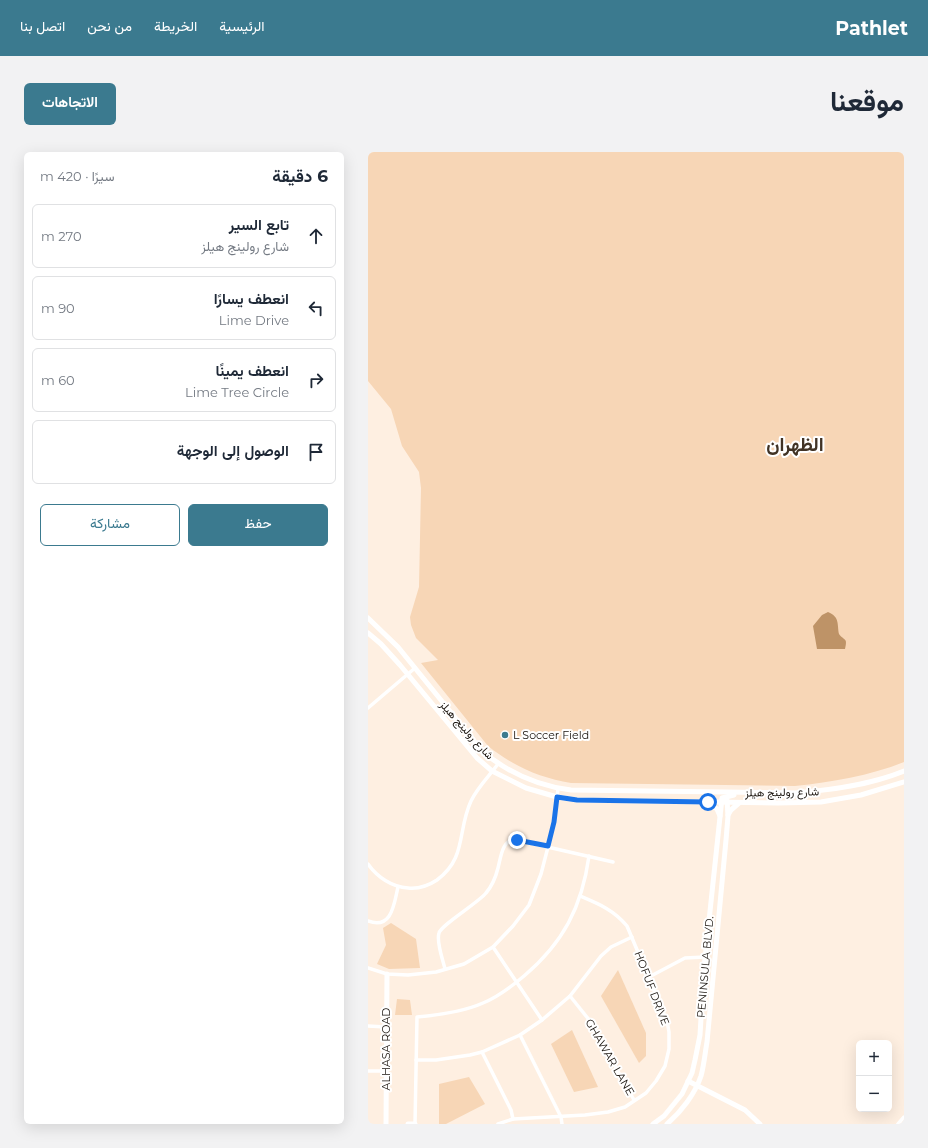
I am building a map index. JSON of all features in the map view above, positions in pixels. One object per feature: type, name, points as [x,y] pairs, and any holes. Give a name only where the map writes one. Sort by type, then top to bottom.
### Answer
[{"type":"main road","name":"شارع رولينج هيلز","points":[[368,618],[398,648],[483,752],[498,764],[541,785],[571,790],[795,793],[826,790],[888,778],[904,771]]},
{"type":"main road","name":"شارع رولينج هيلز","points":[[368,633],[380,644],[477,758],[492,771],[526,788],[557,797],[577,800],[724,801],[778,804],[821,802],[861,795],[904,782]]},
{"type":"main road","points":[[642,791],[642,801]]},
{"type":"main road","points":[[718,792],[724,801],[741,793]]},
{"type":"main road","name":"PENINSULA BLVD.","points":[[667,1124],[677,1116],[697,1086],[701,1075],[707,1042],[728,816],[724,801]]},
{"type":"main road","name":"PENINSULA BLVD.","points":[[653,1124],[664,1116],[682,1094],[696,1060],[700,1035],[718,834],[724,801]]},
{"type":"main road","points":[[708,802],[716,809],[720,817]]},
{"type":"main road","points":[[728,816],[731,809],[739,803]]},
{"type":"main road","name":"ALHASA ROAD","points":[[386,1124],[387,974]]},
{"type":"main road","points":[[688,1081],[745,1110],[760,1124]]},
{"type":"main road","points":[[408,1124],[415,1124]]},
{"type":"street","points":[[368,708],[415,668]]},
{"type":"street","points":[[368,864],[375,873],[388,883],[399,888],[415,889],[430,885],[446,874],[456,859],[466,813],[471,800],[498,764]]},
{"type":"street","points":[[368,968],[387,974],[408,975],[436,972],[464,964],[493,948],[513,926],[529,905],[541,874],[554,822],[558,789]]},
{"type":"street","points":[[445,969],[440,949],[439,932],[442,928],[464,913],[486,893],[496,874],[504,847],[508,842],[513,840],[548,846],[613,862]]},
{"type":"street","points":[[415,1124],[417,1017],[455,1011],[482,1003],[501,993],[516,982],[549,952],[564,932],[580,896],[586,877],[589,856]]},
{"type":"street","points":[[368,921],[375,924],[384,922],[390,916],[399,888]]},
{"type":"street","name":"HOFUF DRIVE","points":[[498,1124],[513,1119],[561,1117],[608,1112],[625,1107],[646,1093],[656,1081],[665,1066],[669,1049],[669,1032],[667,1021],[627,926],[616,914],[580,896]]},
{"type":"street","points":[[416,1060],[451,1058],[482,1052],[520,1035],[542,1020],[570,996],[601,956],[611,947],[632,937]]},
{"type":"street","points":[[493,948],[542,1020]]},
{"type":"street","points":[[649,977],[685,958],[706,957]]},
{"type":"street","name":"GHAWAR LANE","points":[[570,996],[590,1021],[634,1100]]},
{"type":"street","points":[[368,1026],[386,1026]]},
{"type":"street","points":[[520,1035],[561,1117],[562,1124]]},
{"type":"street","points":[[482,1052],[511,1110],[513,1119]]},
{"type":"street","points":[[368,1071],[386,1071]]},
{"type":"street","points":[[898,1124],[904,1117]]},
{"type":"shaded area","points":[[368,152],[904,152],[904,762],[850,778],[795,786],[571,783],[548,778],[527,770],[507,760],[488,746],[421,663],[438,660],[416,638],[411,625],[410,617],[419,587],[421,488],[419,472],[402,446],[391,409],[368,381]]},
{"type":"shaded area","points":[[828,612],[836,619],[839,634],[846,641],[845,649],[817,649],[813,626],[822,615]]},
{"type":"shaded area","points":[[391,923],[416,939],[420,968],[389,969],[377,964],[386,945],[383,928]]},
{"type":"shaded area","points":[[618,970],[646,1033],[646,1056],[639,1063],[601,996]]},
{"type":"shaded area","points":[[397,999],[410,1000],[412,1015],[395,1015]]},
{"type":"shaded area","points":[[572,1030],[598,1087],[574,1092],[551,1044]]},
{"type":"shaded area","points":[[469,1077],[485,1104],[446,1124],[439,1124],[439,1084]]},
{"type":"place","name":"L Soccer Field","points":[[505,735]]},
{"type":"district","name":"الظهران","points":[[795,444]]},
{"type":"route","points":[[517,840],[548,846],[554,822],[557,797],[577,800],[708,802]]}]
